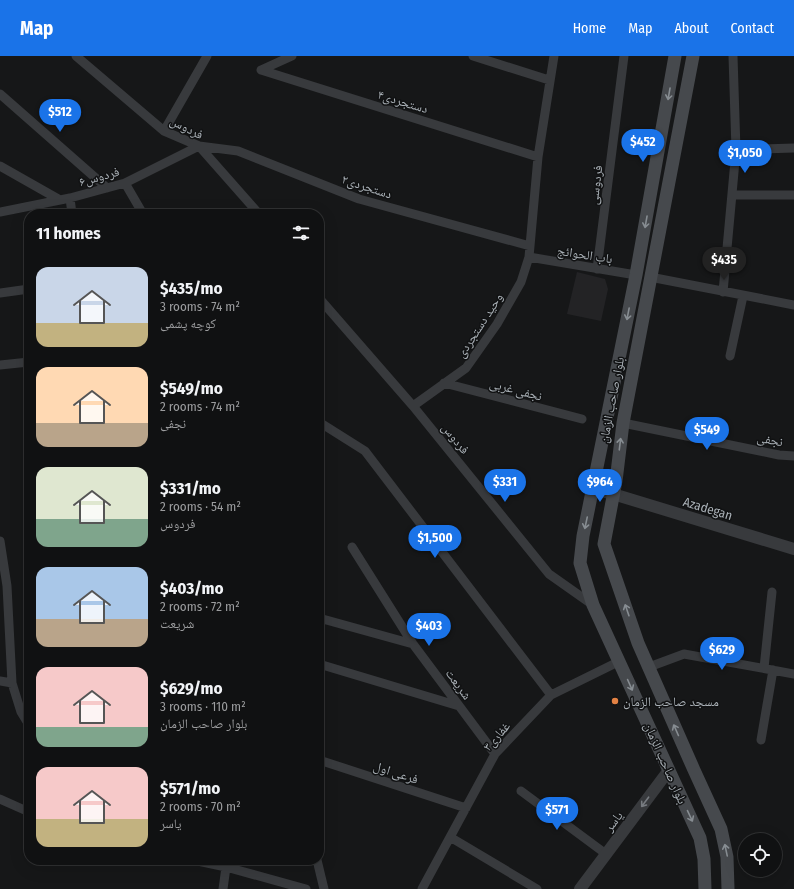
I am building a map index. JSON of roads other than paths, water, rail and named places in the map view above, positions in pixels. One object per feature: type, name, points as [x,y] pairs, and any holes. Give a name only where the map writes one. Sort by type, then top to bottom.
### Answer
[{"type":"main road","name":"بلوار صاحب الزمان","points":[[675,56],[636,275],[583,536],[580,563],[593,605],[700,838],[704,859],[705,889]]},
{"type":"main road","name":"بلوار صاحب الزمان","points":[[693,56],[623,423],[604,544],[638,643],[721,829],[727,857],[730,888]]},
{"type":"street","name":"فردوس","points":[[76,56],[164,131],[199,146],[255,209]]},
{"type":"street","points":[[164,131],[207,56]]},
{"type":"street","name":"دستجردی۴","points":[[292,56],[261,70],[538,157]]},
{"type":"street","points":[[473,56],[549,80]]},
{"type":"street","points":[[530,246],[538,157],[554,56]]},
{"type":"street","name":"فردوسی","points":[[597,269],[624,56]]},
{"type":"street","points":[[722,292],[736,150],[733,56]]},
{"type":"street","points":[[0,94],[107,188]]},
{"type":"street","name":"فردوس۶","points":[[0,212],[70,198],[125,183],[199,146]]},
{"type":"street","name":"دستجردی۲","points":[[199,146],[238,151],[358,199],[530,246]]},
{"type":"street","points":[[736,150],[794,148]]},
{"type":"street","points":[[0,166],[60,200]]},
{"type":"street","points":[[125,183],[140,209]]},
{"type":"street","points":[[732,195],[794,195]]},
{"type":"street","points":[[70,198],[71,209]]},
{"type":"street","name":"وحید دستجردی","points":[[413,406],[466,368],[497,324],[521,282],[529,257],[530,246]]},
{"type":"street","name":"باب الحوائج","points":[[529,257],[636,275]]},
{"type":"street","points":[[650,277],[794,305]]},
{"type":"street","points":[[0,293],[24,290]]},
{"type":"street","points":[[730,356],[743,296]]},
{"type":"street","name":"فردوس","points":[[324,304],[413,406],[550,574],[593,605]]},
{"type":"street","points":[[0,365],[24,363]]},
{"type":"street","name":"نجفی غربی","points":[[444,384],[582,419]]},
{"type":"street","name":"نجفی","points":[[623,423],[779,455],[794,456]]},
{"type":"street","points":[[324,425],[365,451],[551,695]]},
{"type":"street","name":"Azadegan","points":[[593,489],[794,549]]},
{"type":"street","points":[[0,541],[7,586],[12,683],[20,712],[24,718]]},
{"type":"street","name":"شریعت","points":[[352,547],[413,644],[495,754]]},
{"type":"street","points":[[761,740],[768,669],[772,592]]},
{"type":"street","points":[[324,619],[413,644]]},
{"type":"street","points":[[0,654],[10,658]]},
{"type":"street","points":[[649,667],[684,654],[794,674]]},
{"type":"street","name":"غفاری۳","points":[[422,889],[495,754],[551,695],[620,661]]},
{"type":"street","points":[[324,666],[459,706]]},
{"type":"street","points":[[0,681],[12,683]]},
{"type":"street","name":"فرعی اول","points":[[324,762],[466,808]]},
{"type":"street","name":"یاسر","points":[[580,889],[669,770]]},
{"type":"street","points":[[521,791],[606,854]]},
{"type":"street","points":[[0,799],[24,810]]},
{"type":"street","points":[[450,837],[537,889]]},
{"type":"street","points":[[217,865],[306,889]]},
{"type":"street","points":[[318,865],[324,889]]},
{"type":"street","points":[[223,889],[226,867]]},
{"type":"place","name":"مسجد صاحب الزمان","points":[[615,701]]}]
